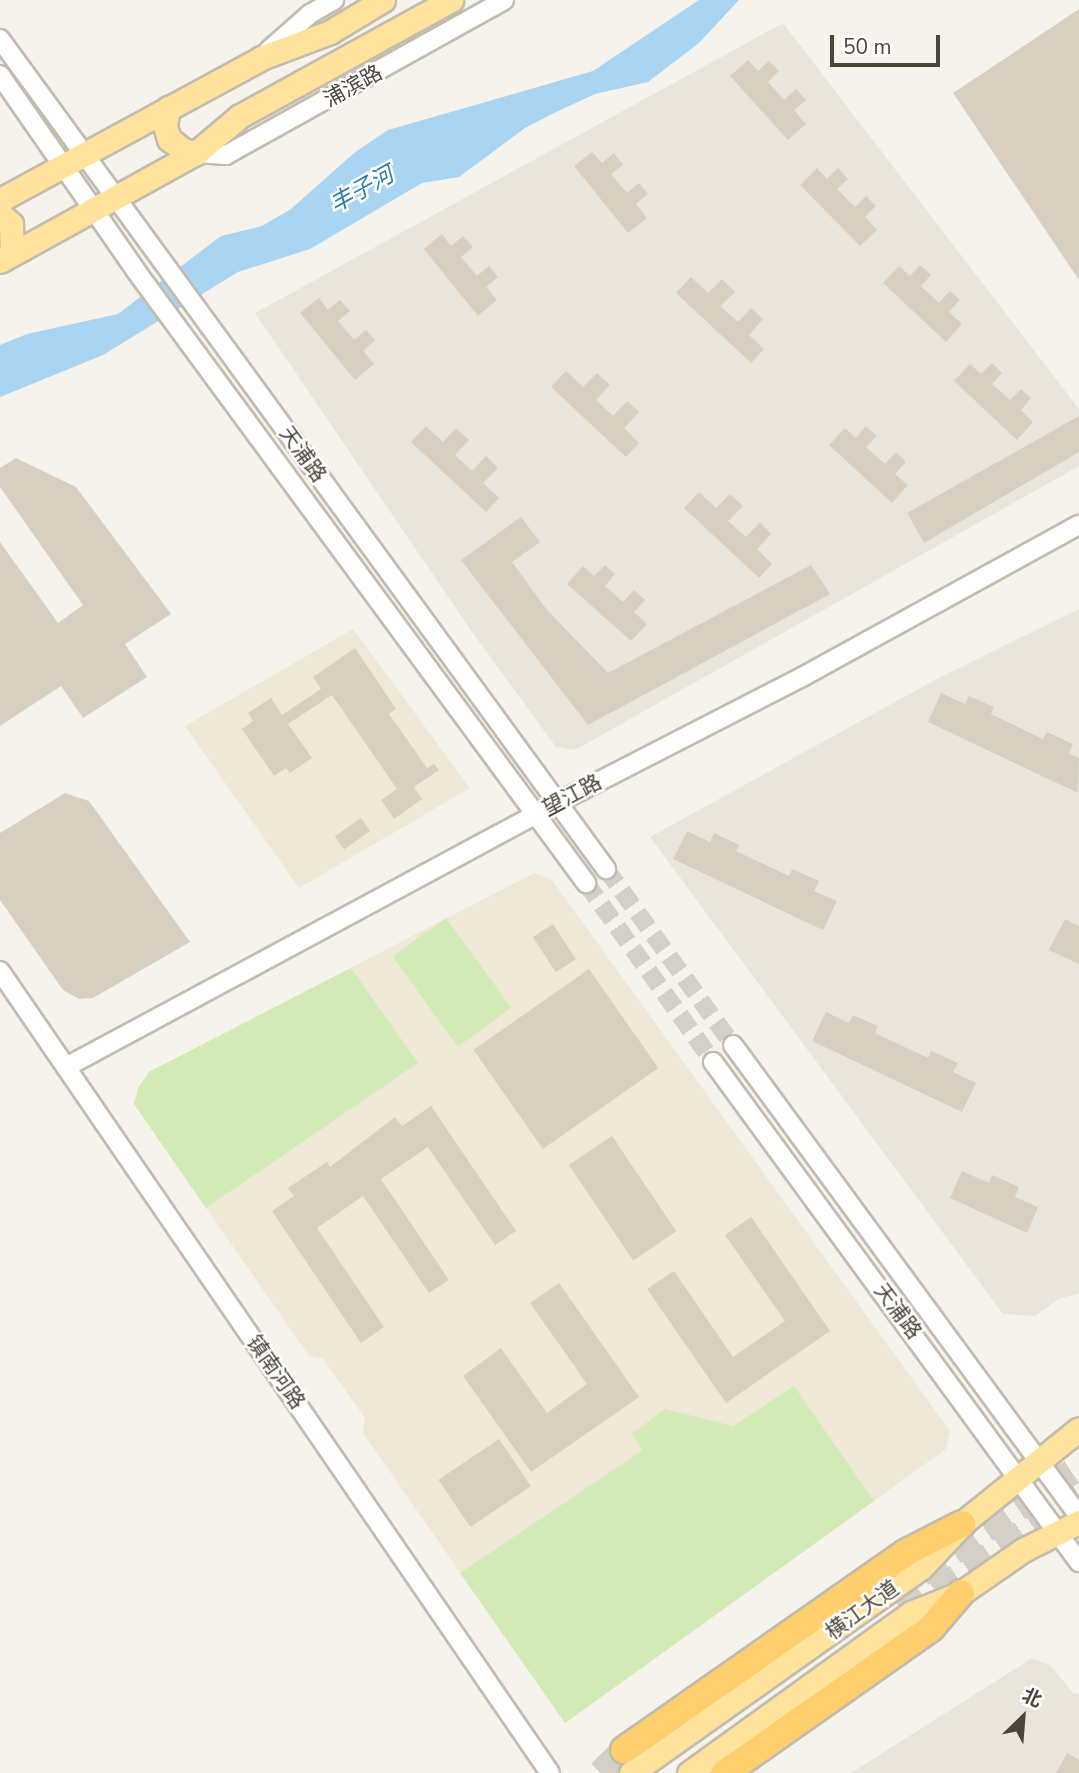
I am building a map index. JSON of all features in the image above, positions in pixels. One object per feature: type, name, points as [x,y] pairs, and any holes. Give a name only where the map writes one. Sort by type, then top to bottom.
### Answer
[{"type":"highway","points":[[627,1761],[905,1553],[962,1524]]},
{"type":"highway","points":[[725,1773],[931,1628],[961,1593]]},
{"type":"main road","points":[[0,200],[261,58],[330,32],[383,0]]},
{"type":"main road","name":"浦滨路","points":[[6,258],[196,153],[240,116],[451,0]]},
{"type":"main road","points":[[168,108],[165,126],[169,139],[183,150],[196,153]]},
{"type":"main road","points":[[0,214],[11,224],[6,258]]},
{"type":"main road","points":[[962,1524],[1021,1480],[1079,1429]]},
{"type":"main road","name":"横江大道","points":[[689,1773],[911,1613],[961,1593],[1023,1550],[1079,1522]]},
{"type":"street","points":[[261,58],[310,14],[334,0]]},
{"type":"street","name":"浦滨路","points":[[196,153],[226,155],[504,0]]},
{"type":"street","name":"天浦路","points":[[0,39],[74,160],[93,208],[136,271],[586,883]]},
{"type":"street","name":"天浦路","points":[[0,75],[74,160],[117,197],[209,328],[606,869]]},
{"type":"street","name":"望江路","points":[[66,1067],[536,814],[826,664],[1079,525]]},
{"type":"street","name":"镇南河路","points":[[0,971],[550,1773]]},
{"type":"street","name":"天浦路","points":[[733,1045],[1079,1516]]},
{"type":"street","name":"天浦路","points":[[713,1062],[1079,1562]]},
{"type":"shaded area","points":[[783,23],[1079,409],[1079,466],[575,750],[556,747],[470,629],[255,313]]},
{"type":"shaded area","points":[[1079,609],[1079,1294],[1060,1298],[1035,1316],[1003,1314],[650,837],[935,680]]},
{"type":"shaded area","points":[[353,629],[470,788],[299,888],[185,726]]},
{"type":"shaded area","points":[[534,873],[552,880],[950,1431],[946,1449],[565,1723],[363,1433],[365,1418],[323,1359],[309,1356],[134,1104],[149,1072]]},
{"type":"shaded area","points":[[1032,1658],[1050,1665],[1073,1693],[1079,1694],[1079,1773],[851,1773]]},
{"type":"green space","points":[[446,918],[511,1008],[458,1047],[393,957]]},
{"type":"green space","points":[[351,968],[418,1063],[206,1208],[134,1104],[138,1088],[149,1072]]},
{"type":"green space","points":[[794,1386],[874,1501],[565,1723],[460,1573],[643,1450],[632,1434],[665,1409],[733,1426]]},
{"type":"water","name":"丰子河","points":[[699,0],[739,0],[699,43],[648,82],[595,94],[554,113],[525,128],[459,177],[422,183],[310,249],[238,272],[103,355],[0,397],[0,345],[27,334],[118,314],[221,236],[262,226],[291,209],[354,153],[388,130],[593,71]]},
{"type":"building","points":[[1079,9],[1079,280],[953,93]]},
{"type":"building","points":[[748,60],[758,71],[769,61],[779,71],[768,82],[784,100],[796,89],[806,100],[794,110],[806,124],[788,140],[730,76]]},
{"type":"building","points":[[592,152],[602,163],[614,153],[623,165],[611,174],[627,193],[639,183],[648,194],[636,204],[647,218],[628,233],[574,166]]},
{"type":"building","points":[[817,168],[827,179],[838,168],[848,179],[837,189],[855,207],[866,196],[876,206],[865,217],[877,230],[860,246],[800,185]]},
{"type":"building","points":[[442,234],[451,246],[463,236],[473,247],[461,257],[477,276],[489,266],[498,277],[486,287],[497,300],[478,316],[424,249]]},
{"type":"building","points":[[920,265],[931,275],[921,286],[939,303],[950,291],[960,300],[949,312],[962,324],[946,342],[883,283],[899,266],[910,276]]},
{"type":"building","points":[[691,277],[708,293],[722,279],[735,292],[720,306],[738,322],[751,308],[763,319],[749,335],[764,349],[751,363],[676,293]]},
{"type":"building","points":[[319,298],[328,310],[340,300],[350,311],[338,321],[354,340],[366,330],[375,340],[363,351],[374,364],[355,380],[300,313]]},
{"type":"building","points":[[992,363],[1002,373],[992,384],[1010,400],[1021,389],[1031,398],[1021,410],[1033,422],[1017,440],[954,381],[970,364],[981,374]]},
{"type":"building","points":[[566,371],[583,387],[597,373],[610,385],[596,400],[613,416],[627,401],[639,412],[624,428],[639,443],[626,457],[551,387]]},
{"type":"building","points":[[1079,416],[1079,452],[924,543],[907,513]]},
{"type":"building","points":[[426,426],[443,442],[456,428],[469,440],[455,455],[472,471],[486,456],[498,468],[483,483],[499,498],[486,512],[411,442]]},
{"type":"building","points":[[866,426],[877,436],[866,447],[885,464],[896,452],[906,462],[895,474],[908,485],[892,503],[829,445],[845,428],[856,438]]},
{"type":"building","points":[[16,458],[76,487],[171,614],[125,644],[147,677],[83,718],[61,686],[0,726],[0,542],[58,623],[83,605],[0,487],[0,468]]},
{"type":"building","points":[[699,492],[716,508],[730,494],[743,506],[728,521],[746,537],[760,522],[771,534],[757,549],[772,564],[759,578],[684,508]]},
{"type":"building","points":[[521,517],[540,542],[512,562],[547,610],[608,673],[811,565],[830,594],[588,725],[461,560]]},
{"type":"building","points":[[605,565],[615,574],[605,586],[623,602],[634,590],[645,600],[634,612],[647,624],[631,641],[567,584],[583,566],[594,576]]},
{"type":"building","points":[[355,648],[396,709],[389,714],[427,768],[434,764],[439,770],[414,787],[422,799],[394,819],[381,800],[397,789],[332,695],[288,724],[312,758],[290,773],[286,768],[274,776],[242,729],[253,721],[248,713],[271,698],[282,715],[321,689],[313,677]]},
{"type":"building","points":[[941,693],[965,704],[969,696],[994,707],[991,714],[1043,739],[1047,732],[1073,744],[1069,753],[1079,758],[1078,793],[928,722]]},
{"type":"building","points":[[65,793],[89,801],[190,942],[93,998],[79,999],[63,990],[0,900],[0,833]]},
{"type":"building","points":[[361,818],[370,831],[344,849],[335,836]]},
{"type":"building","points":[[687,831],[710,842],[714,833],[739,845],[736,851],[789,876],[792,869],[819,881],[814,891],[837,901],[823,930],[673,859]]},
{"type":"building","points":[[1065,919],[1079,926],[1079,964],[1049,950]]},
{"type":"building","points":[[553,924],[576,959],[556,972],[533,937]]},
{"type":"building","points":[[589,969],[658,1068],[543,1149],[473,1050]]},
{"type":"building","points":[[826,1012],[849,1023],[853,1015],[878,1026],[875,1033],[928,1058],[931,1051],[958,1063],[953,1072],[976,1083],[962,1112],[812,1041]]},
{"type":"building","points":[[431,1106],[516,1231],[495,1245],[428,1147],[381,1179],[449,1280],[429,1293],[363,1196],[317,1228],[384,1327],[361,1343],[272,1211],[294,1196],[288,1188],[327,1162],[330,1167],[395,1117],[402,1126]]},
{"type":"building","points":[[612,1136],[676,1231],[633,1260],[569,1165]]},
{"type":"building","points":[[962,1171],[989,1183],[992,1175],[1019,1187],[1015,1197],[1038,1207],[1027,1233],[950,1198]]},
{"type":"building","points":[[751,1217],[830,1331],[726,1403],[647,1289],[674,1271],[733,1357],[785,1321],[725,1235]]},
{"type":"building","points":[[559,1283],[639,1397],[531,1472],[463,1376],[501,1348],[547,1413],[587,1384],[530,1303]]},
{"type":"building","points":[[499,1439],[531,1486],[470,1527],[438,1480]]},
{"type":"building","points":[[1067,1753],[1079,1760],[1079,1773],[1056,1773]]},
{"type":"tunnel","points":[[606,869],[733,1045]]},
{"type":"tunnel","points":[[586,883],[713,1062]]},
{"type":"tunnel","points":[[921,1574],[1079,1467]]},
{"type":"tunnel","points":[[903,1613],[1079,1494]]},
{"type":"tunnel","points":[[600,1773],[624,1750]]}]
